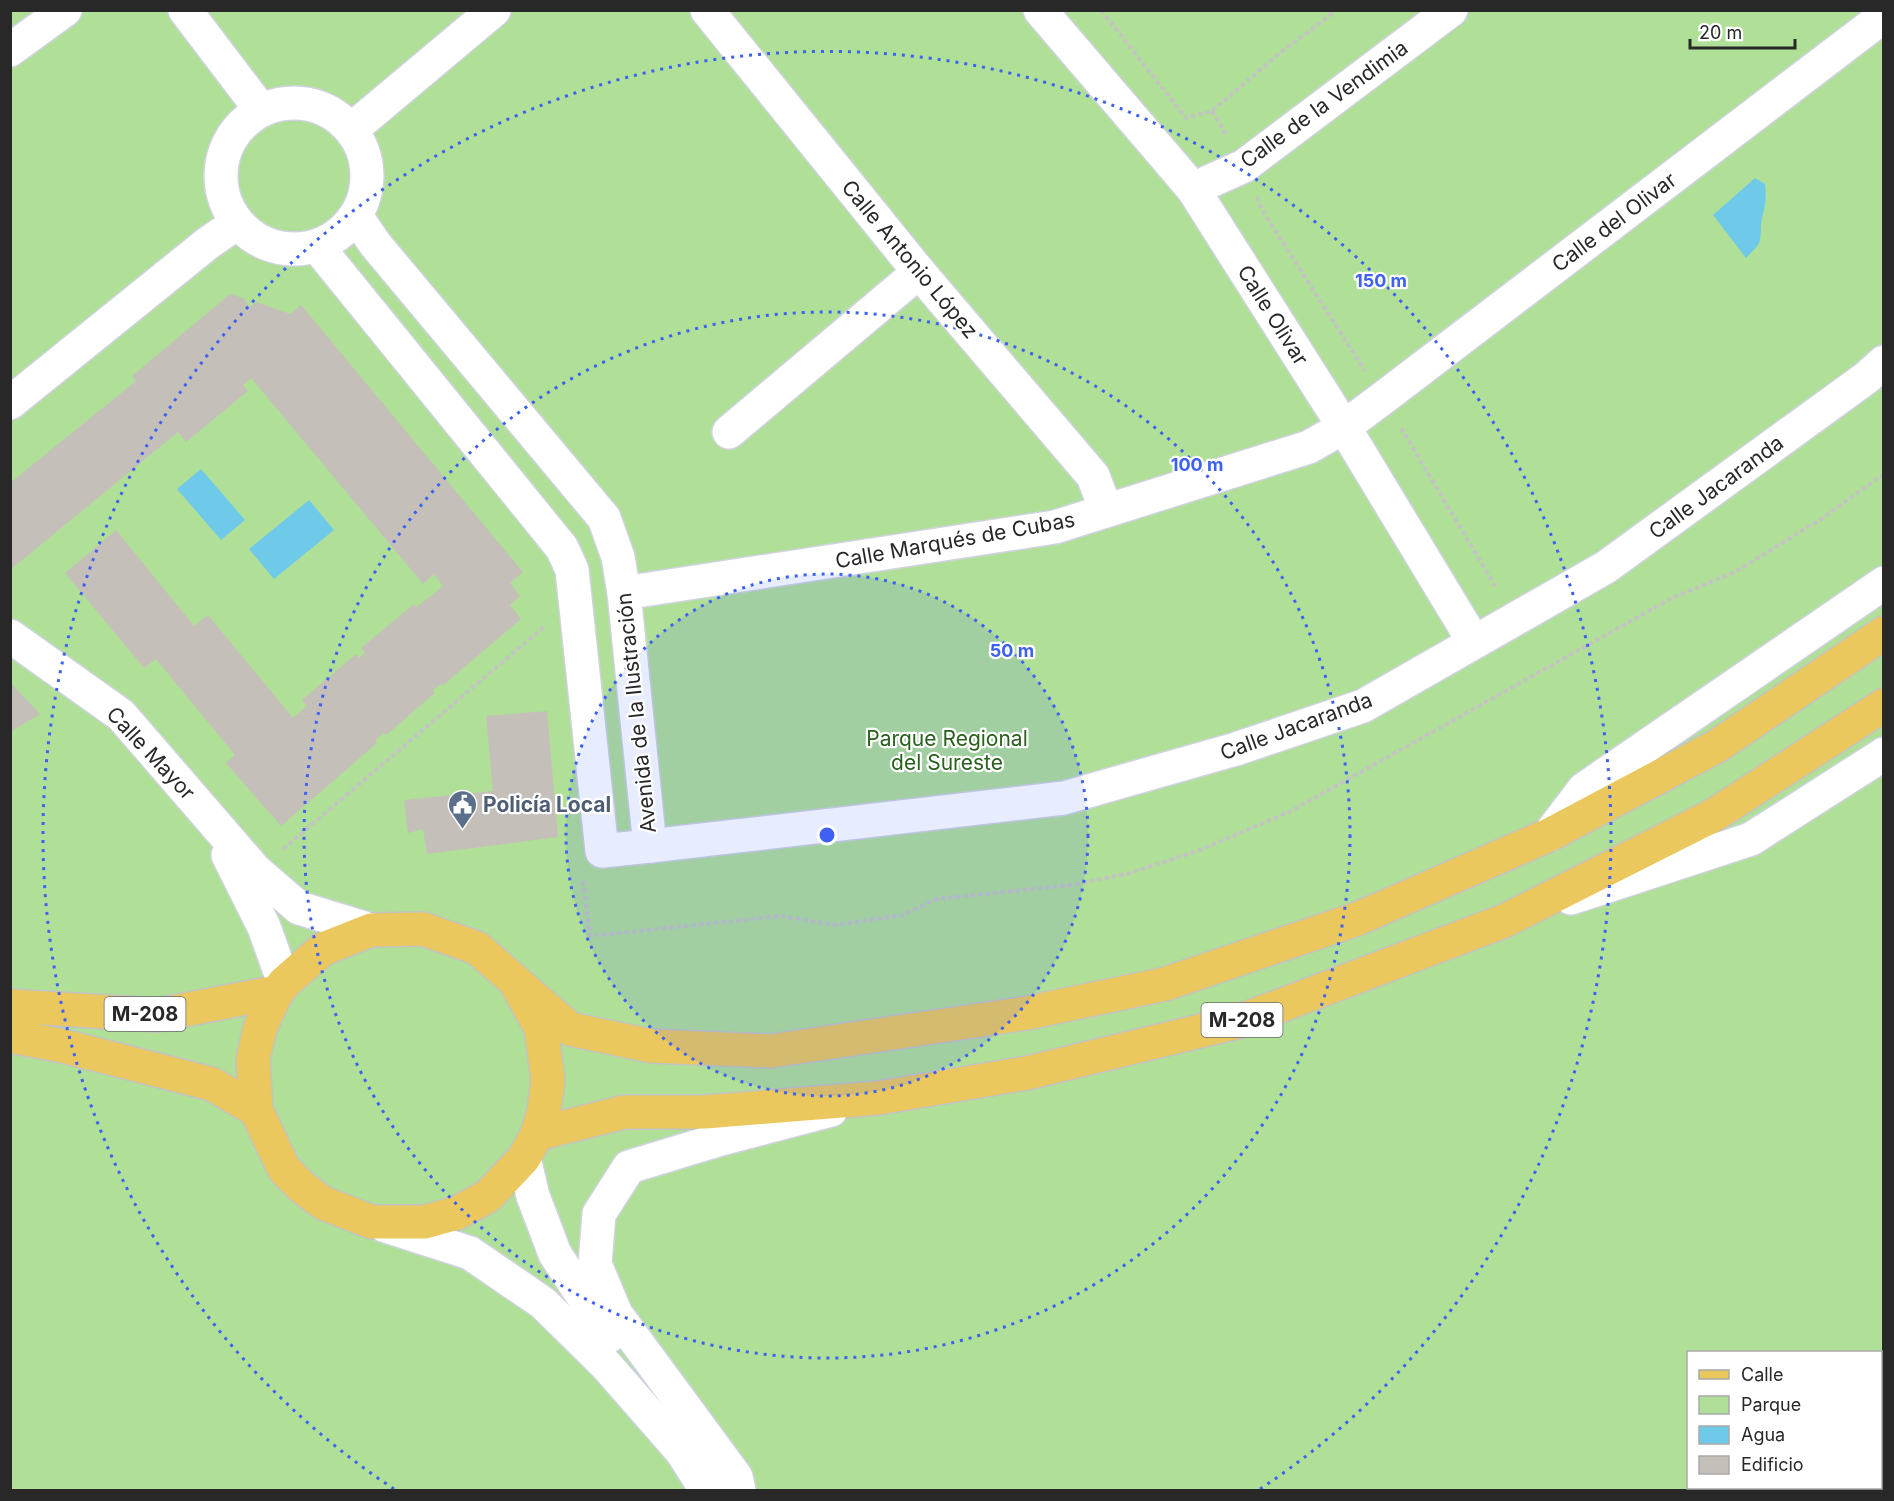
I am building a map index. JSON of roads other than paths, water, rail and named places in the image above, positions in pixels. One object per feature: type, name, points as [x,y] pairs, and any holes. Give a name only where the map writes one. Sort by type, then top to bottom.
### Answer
[{"type":"main road","name":"M-208","points":[[516,983],[541,1028],[548,1080],[544,1111],[530,1146],[488,1196],[457,1213],[424,1222],[372,1222],[323,1203],[284,1169],[256,1110],[253,1059],[260,1028],[281,988],[323,949],[371,930],[423,929],[477,948],[570,1029],[651,1046],[771,1051],[1027,1013],[1165,984],[1357,919],[1549,835],[1717,746],[1884,633]]},
{"type":"main road","name":"M-208","points":[[530,1146],[624,1112],[705,1112],[878,1098],[1027,1073],[1237,1022],[1504,921],[1714,815],[1884,705]]},
{"type":"main road","name":"M-208","points":[[10,1006],[159,1015],[281,988]]},
{"type":"main road","name":"M-208","points":[[10,1036],[63,1046],[212,1084],[256,1110]]},
{"type":"street","points":[[10,50],[65,10]]},
{"type":"street","points":[[185,10],[261,110]]},
{"type":"street","points":[[351,130],[494,10]]},
{"type":"street","name":"Calle Antonio López","points":[[707,10],[919,272],[1093,476],[1106,510]]},
{"type":"street","name":"Calle Olivar","points":[[1040,10],[1193,189],[1344,428],[1474,642]]},
{"type":"street","name":"Calle de la Vendimia","points":[[1193,189],[1244,166],[1451,10]]},
{"type":"street","name":"Calle del Olivar","points":[[1344,428],[1884,16]]},
{"type":"street","points":[[285,103],[310,104],[333,113],[351,130],[365,157],[366,188],[356,216],[339,235],[317,246],[290,250],[260,242],[237,223],[222,193],[222,160],[236,131],[261,110],[285,103]]},
{"type":"street","name":"Avenida de la Ilustración","points":[[317,246],[562,548],[572,570],[602,851],[650,846],[624,593],[618,557],[604,518],[375,244],[356,216]]},
{"type":"street","points":[[10,403],[208,243],[237,223]]},
{"type":"street","points":[[729,432],[919,272]]},
{"type":"street","name":"Calle Jacaranda","points":[[650,846],[1064,798],[1236,749],[1363,706],[1606,567],[1866,378],[1884,362]]},
{"type":"street","name":"Calle Marqués de Cubas","points":[[624,593],[1054,527],[1309,447],[1344,428]]},
{"type":"street","points":[[1549,835],[1584,789],[1884,583]]},
{"type":"street","name":"Calle Mayor","points":[[10,636],[121,715],[255,870],[299,908],[371,930]]},
{"type":"street","points":[[1504,921],[1751,839],[1884,754]]},
{"type":"street","name":"Calle Mayor","points":[[203,808],[264,927],[281,988]]},
{"type":"street","points":[[739,1491],[736,1477],[616,1314],[595,1264],[599,1214],[629,1167],[721,1139],[878,1098]]},
{"type":"street","points":[[530,1146],[533,1196],[555,1254],[706,1491]]},
{"type":"street","points":[[372,1222],[470,1253],[543,1303],[606,1365],[683,1453]]},
{"type":"water","points":[[1755,178],[1765,184],[1766,194],[1759,243],[1746,258],[1713,215]]},
{"type":"water","points":[[201,469],[245,520],[221,540],[177,489]]},
{"type":"water","points":[[309,500],[334,530],[274,579],[249,549]]},
{"type":"place","name":"Policía Local","points":[[462,830]]},
{"type":"park label","name":"Parque Regional del Sureste","points":[[947,750]]}]
